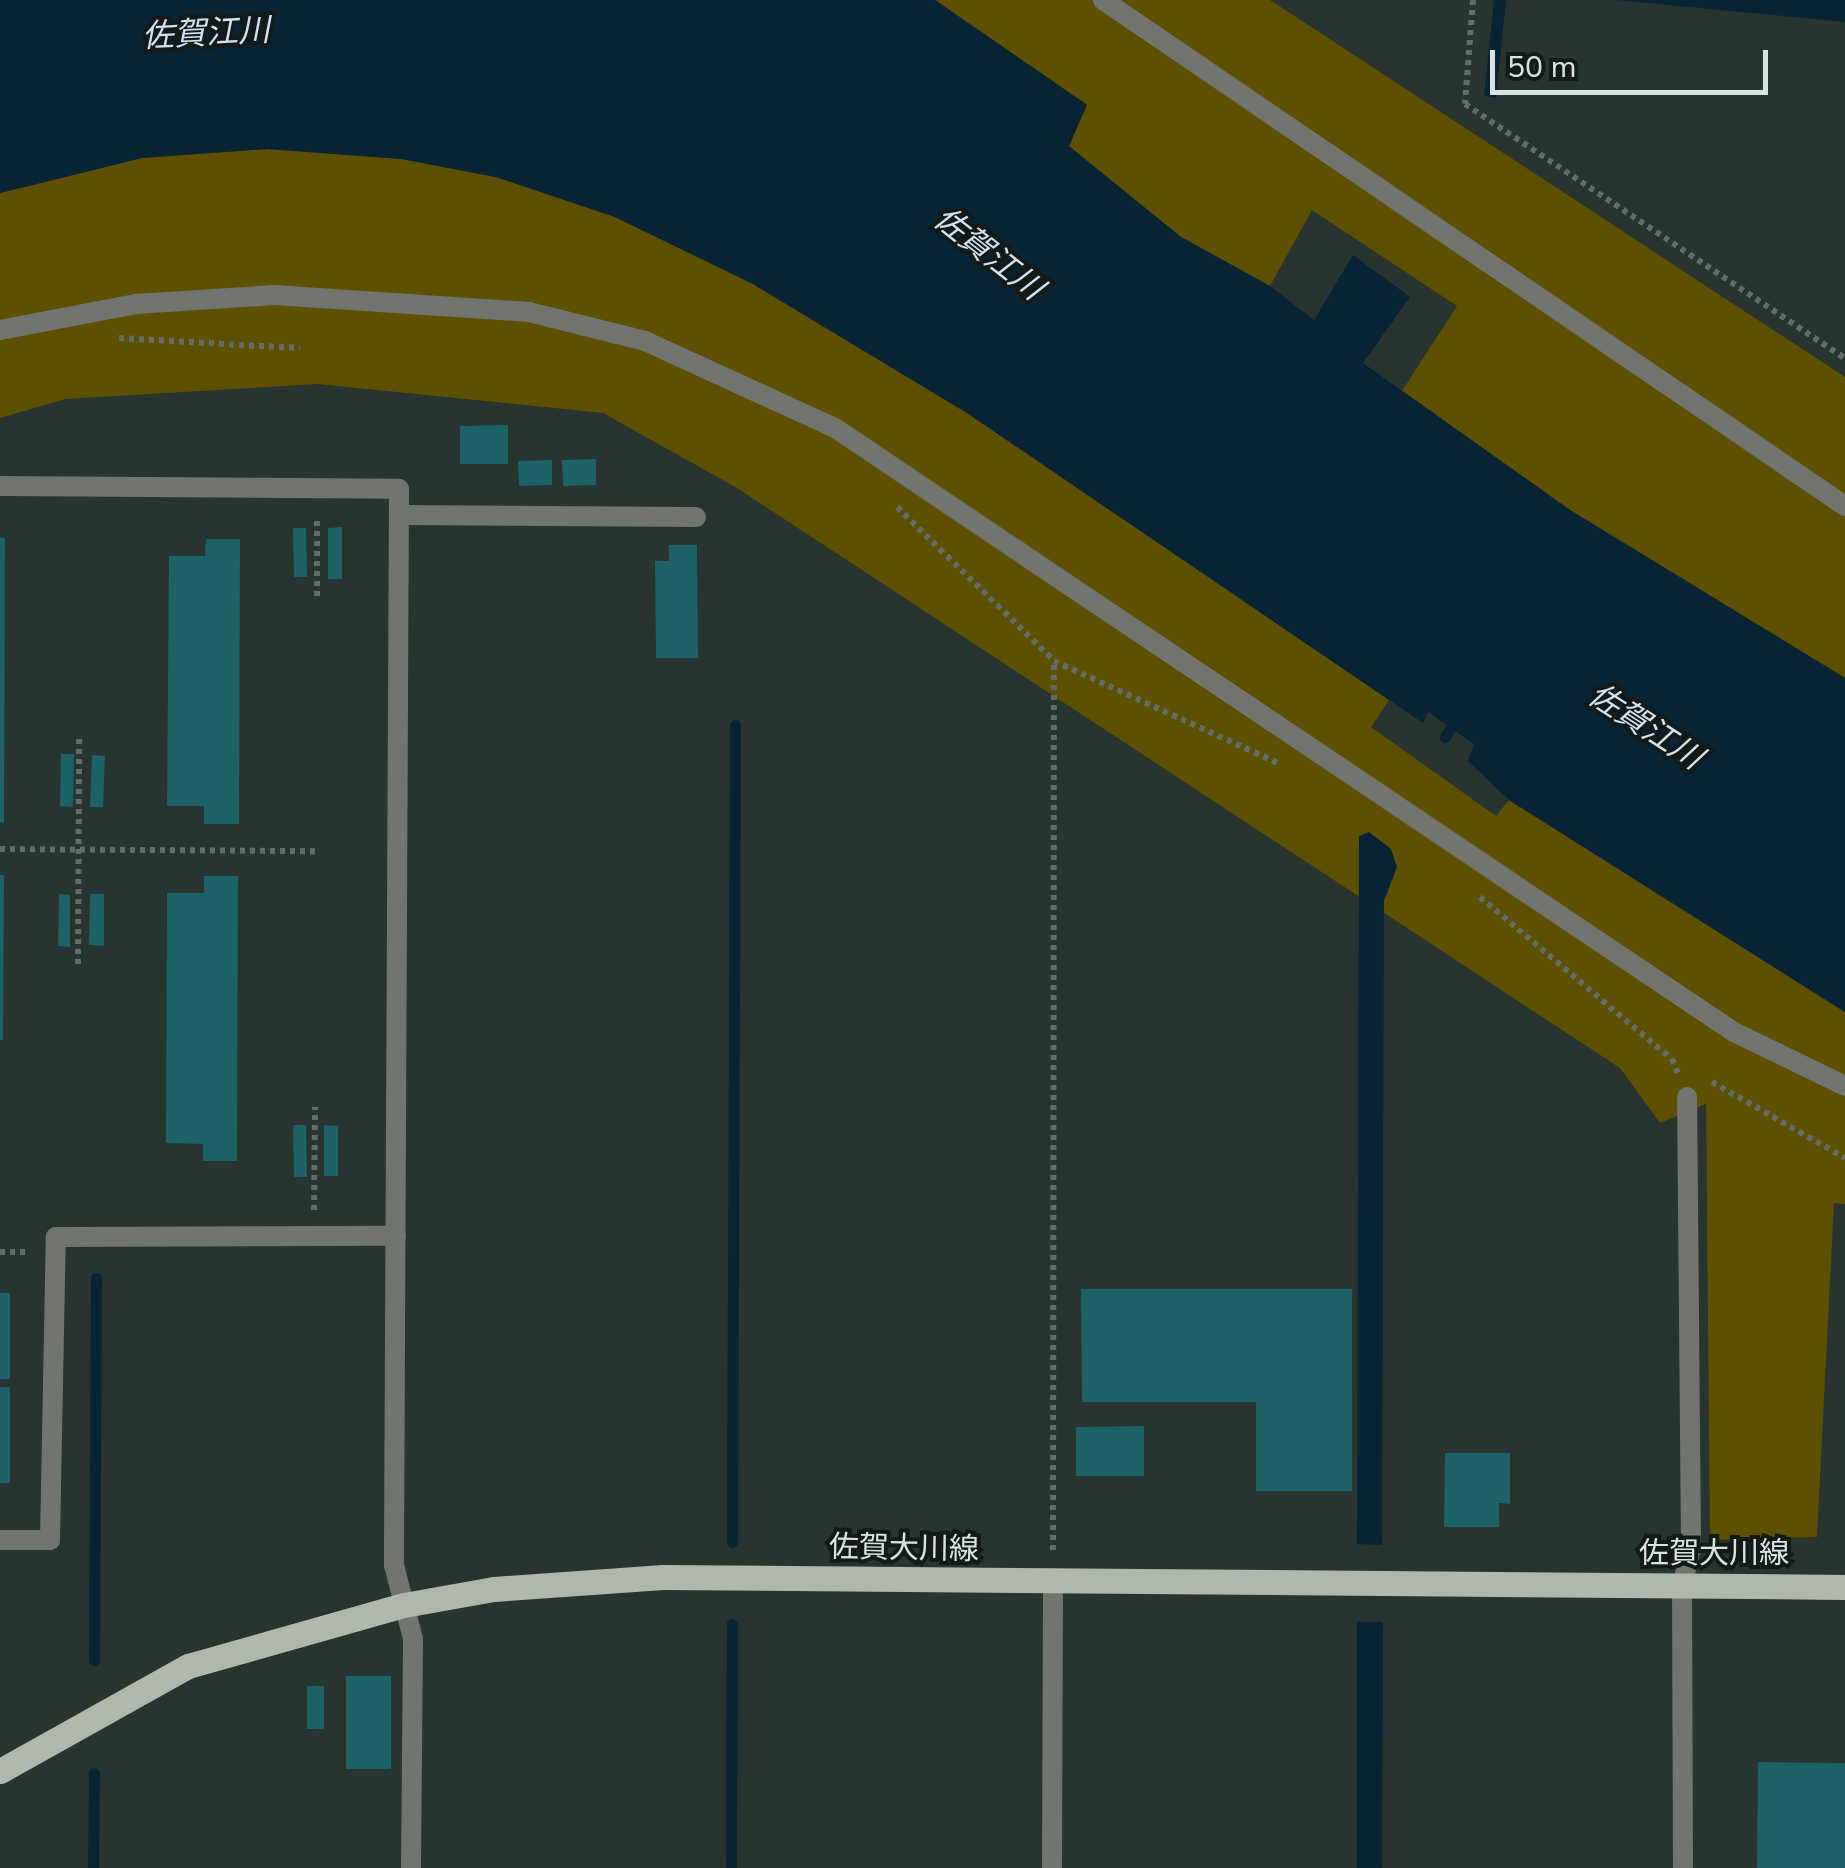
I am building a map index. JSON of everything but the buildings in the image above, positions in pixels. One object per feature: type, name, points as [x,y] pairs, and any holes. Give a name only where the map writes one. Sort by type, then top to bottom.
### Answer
[{"type":"main road","name":"佐賀大川線","points":[[0,1771],[188,1666],[404,1604],[494,1589],[662,1577],[1053,1584],[1845,1587]]},
{"type":"street","points":[[1103,0],[1845,506]]},
{"type":"street","points":[[0,330],[136,304],[274,295],[529,312],[645,341],[835,428],[1734,1032],[1845,1086]]},
{"type":"street","points":[[0,486],[399,489],[394,1565],[413,1639],[412,1868]]},
{"type":"street","points":[[399,515],[696,517]]},
{"type":"street","points":[[1682,1868],[1682,1586],[1690,1548],[1686,1097]]},
{"type":"street","points":[[0,1540],[50,1540],[56,1236],[396,1236]]},
{"type":"street","points":[[1052,1868],[1053,1584]]},
{"type":"path","points":[[1472,0],[1465,104],[1845,358]]},
{"type":"path","points":[[98,333],[300,348]]},
{"type":"path","points":[[317,596],[318,488]]},
{"type":"path","points":[[885,495],[1054,661],[1284,766]]},
{"type":"path","points":[[1053,1584],[1054,661]]},
{"type":"path","points":[[78,964],[79,737]]},
{"type":"path","points":[[0,849],[316,851]]},
{"type":"path","points":[[1460,850],[1483,904],[1689,1069]]},
{"type":"path","points":[[1672,1059],[1686,1097]]},
{"type":"path","points":[[1706,1079],[1845,1158]]},
{"type":"path","points":[[314,1236],[315,1107]]},
{"type":"path","points":[[0,1252],[30,1252]]},
{"type":"shaded area","points":[[935,0],[1270,0],[1845,377],[1845,678],[1570,510],[1402,391],[1457,306],[1312,210],[1270,286],[1181,237],[1068,146],[1086,104]]},
{"type":"shaded area","points":[[268,149],[401,159],[496,177],[615,217],[753,284],[967,413],[1389,700],[1371,727],[1496,816],[1509,800],[1845,1012],[1845,1204],[1834,1203],[1817,1537],[1710,1540],[1706,1104],[1660,1123],[1620,1068],[737,488],[603,413],[318,384],[65,399],[0,418],[0,193],[142,158]]},
{"type":"water","name":"佐賀江川","points":[[0,0],[935,0],[1087,105],[1069,146],[1181,237],[1270,286],[1314,320],[1353,255],[1410,297],[1363,363],[1570,510],[1845,678],[1845,1012],[1509,800],[1468,761],[1474,744],[1428,712],[1423,723],[967,413],[753,284],[615,217],[496,177],[401,159],[268,149],[142,158],[0,193]]},
{"type":"water","points":[[1494,0],[1506,0],[1496,98],[1484,96]]},
{"type":"water","points":[[1617,0],[1845,0],[1845,22]]},
{"type":"water","points":[[1369,832],[1391,849],[1397,867],[1384,901],[1382,1545],[1357,1544],[1359,836]]},
{"type":"water","points":[[1357,1622],[1383,1622],[1382,1868],[1357,1868]]},
{"type":"waterway","points":[[1445,737],[1459,715]]},
{"type":"waterway","points":[[732,1542],[735,725]]},
{"type":"waterway","points":[[94,1660],[96,1278]]},
{"type":"waterway","points":[[731,1868],[732,1624]]},
{"type":"waterway","points":[[93,1868],[94,1773]]}]
